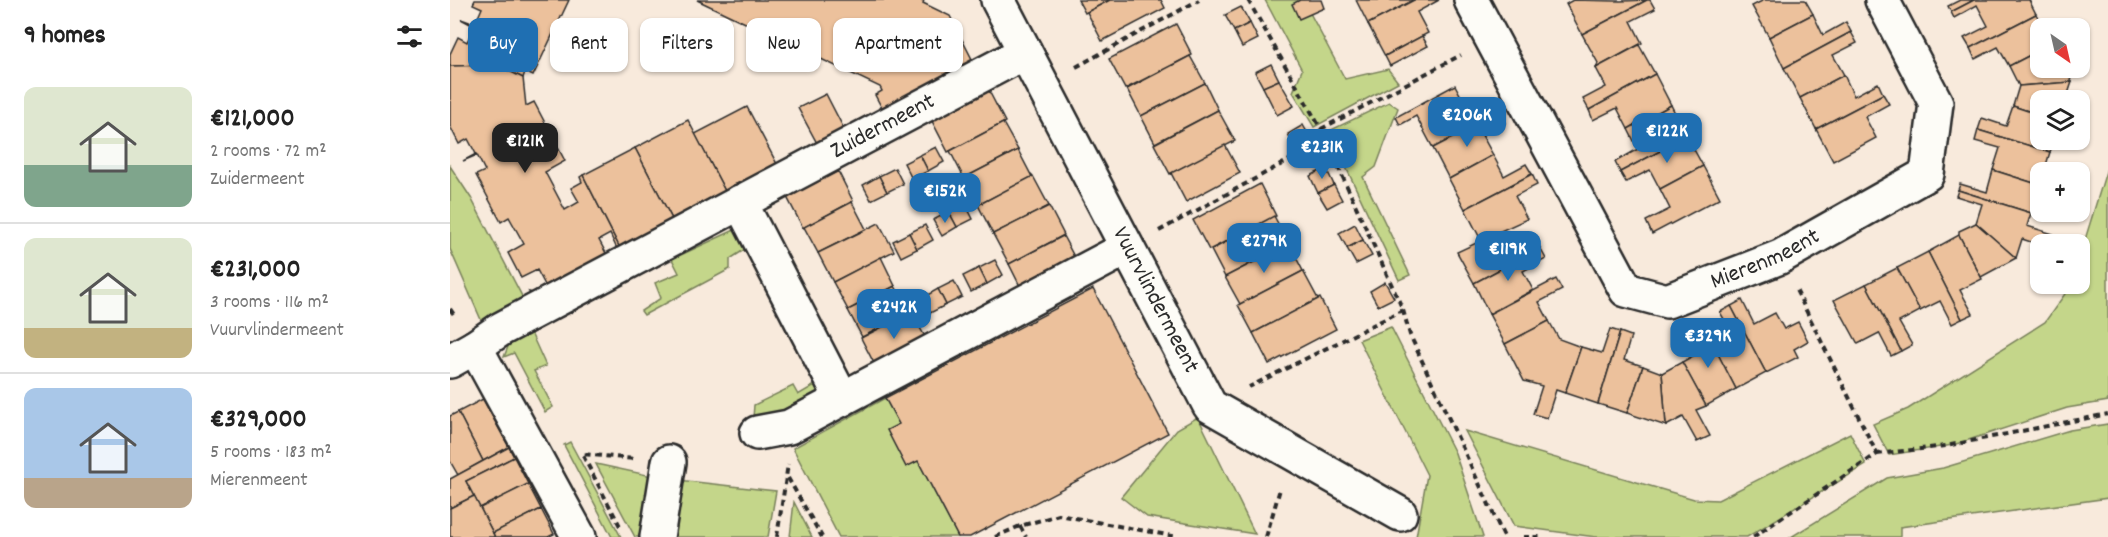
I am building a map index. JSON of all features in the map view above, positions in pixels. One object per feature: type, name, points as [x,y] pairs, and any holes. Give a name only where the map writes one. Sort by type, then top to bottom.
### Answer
[{"type":"street","name":"Vuurvlindermeent","points":[[998,0],[1210,406]]},
{"type":"street","name":"Mierenmeent","points":[[1471,0],[1626,290],[1667,302],[1780,257],[1927,174],[1936,103],[1882,0]]},
{"type":"street","name":"Zuidermeent","points":[[579,537],[462,354],[501,329],[1025,52]]},
{"type":"street","points":[[740,202],[842,399]]},
{"type":"street","points":[[757,433],[789,427],[1127,248]]},
{"type":"street","points":[[1210,406],[1400,514]]},
{"type":"street","points":[[657,537],[669,462]]},
{"type":"path","points":[[1042,86],[1199,0]]},
{"type":"path","points":[[1248,0],[1321,129],[1402,310],[1410,335],[1504,537]]},
{"type":"path","points":[[1321,129],[1491,39]]},
{"type":"path","points":[[1127,248],[1326,140]]},
{"type":"path","points":[[1780,257],[1877,454]]},
{"type":"path","points":[[1210,406],[1402,310]]},
{"type":"path","points":[[1753,537],[1877,454],[1946,446],[2108,414]]},
{"type":"path","points":[[777,537],[788,477],[789,427]]},
{"type":"path","points":[[1266,537],[1290,452]]},
{"type":"path","points":[[621,527],[582,454],[669,462]]},
{"type":"path","points":[[788,477],[822,537]]},
{"type":"path","points":[[995,537],[1020,526],[1059,515],[1178,537]]},
{"type":"path","points":[[1020,526],[1026,537]]},
{"type":"path","points":[[1523,537],[1544,537]]},
{"type":"green space","points":[[1265,0],[1303,0],[1345,79],[1388,69],[1398,82],[1314,127],[1293,92],[1302,70]]},
{"type":"green space","points":[[1389,102],[1398,108],[1376,167],[1363,177],[1410,275],[1399,280],[1329,131]]},
{"type":"green space","points":[[2108,165],[2108,401],[2067,408],[1953,445],[1889,455],[1873,424],[1908,409],[2045,322],[2065,294],[2090,294],[2090,234],[2087,234]]},
{"type":"green space","points":[[450,166],[471,198],[525,302],[482,322],[450,249]]},
{"type":"green space","points":[[741,227],[755,243],[730,259],[730,269],[644,315],[641,311],[661,298],[655,283],[679,273],[672,259]]},
{"type":"green space","points":[[1391,327],[1455,453],[1483,537],[1416,537],[1427,475],[1359,340]]},
{"type":"green space","points":[[531,333],[546,366],[534,371],[553,407],[545,412],[514,353],[504,357],[509,344]]},
{"type":"green space","points":[[825,379],[832,393],[777,421],[753,418],[754,405],[793,386],[798,395]]},
{"type":"green space","points":[[885,398],[958,537],[839,537],[793,448]]},
{"type":"green space","points":[[1198,417],[1255,534],[1147,517],[1121,497],[1177,429]]},
{"type":"green space","points":[[2108,424],[2108,498],[1900,527],[1900,537],[1791,537],[1887,478],[1943,468],[2070,430]]},
{"type":"green space","points":[[1465,431],[1694,499],[1718,500],[1850,433],[1866,465],[1747,537],[1596,537],[1514,526]]},
{"type":"green space","points":[[570,442],[621,537],[612,537],[564,445]]},
{"type":"green space","points":[[596,464],[652,476],[644,537],[635,537]]},
{"type":"green space","points":[[678,480],[776,491],[768,537],[668,537]]},
{"type":"green space","points":[[794,502],[812,537],[790,537]]},
{"type":"building","points":[[475,0],[569,0],[560,18],[550,18],[550,40],[538,65],[538,18],[478,18],[482,8],[473,4]]},
{"type":"building","points":[[697,0],[924,0],[923,3],[951,18],[833,18],[833,65],[821,59],[821,18],[746,18],[746,23]]},
{"type":"building","points":[[1078,0],[1110,0],[1085,13]]},
{"type":"building","points":[[1110,0],[1161,0],[1165,8],[1102,41],[1087,12]]},
{"type":"building","points":[[1300,0],[1321,0],[1324,8],[1299,19],[1292,4]]},
{"type":"building","points":[[1356,0],[1414,0],[1368,24]]},
{"type":"building","points":[[1414,0],[1439,0],[1417,12],[1428,33],[1385,56],[1368,24]]},
{"type":"building","points":[[1573,0],[1647,0],[1582,34],[1566,4]]},
{"type":"building","points":[[1650,0],[1655,9],[1631,21],[1642,43],[1596,68],[1598,63],[1582,34]]},
{"type":"building","points":[[1764,0],[1805,0],[1813,14],[1769,37],[1752,6]]},
{"type":"building","points":[[1960,0],[1974,0],[1951,12],[1948,6]]},
{"type":"building","points":[[1974,0],[2029,0],[2036,14],[1970,48],[1964,38],[1988,26],[1977,5],[1954,18],[1951,12]]},
{"type":"building","points":[[1241,7],[1250,23],[1234,31],[1225,15]]},
{"type":"building","points":[[1813,14],[1823,35],[1846,22],[1851,32],[1784,68],[1769,37]]},
{"type":"building","points":[[2036,14],[2038,18],[2030,18],[2030,55],[2009,66],[1998,47],[1975,59],[1970,48]]},
{"type":"building","points":[[1250,23],[1258,39],[1242,47],[1234,31]]},
{"type":"building","points":[[1176,24],[1192,55],[1125,89],[1109,59]]},
{"type":"building","points":[[1851,32],[1857,43],[1833,55],[1844,75],[1800,98],[1784,68]]},
{"type":"building","points":[[1422,36],[1428,46],[1390,66],[1385,56]]},
{"type":"building","points":[[458,37],[467,42],[468,40],[468,66],[450,66],[450,54]]},
{"type":"building","points":[[963,41],[974,63],[963,69]]},
{"type":"building","points":[[1639,45],[1655,74],[1589,110],[1583,99],[1606,87],[1596,68]]},
{"type":"building","points":[[2030,55],[2030,78],[2070,78],[2072,82],[2019,86],[2009,66]]},
{"type":"building","points":[[1190,56],[1205,83],[1141,116],[1127,89]]},
{"type":"building","points":[[1271,64],[1279,80],[1263,87],[1255,72]]},
{"type":"building","points":[[450,66],[468,66],[468,72],[511,72],[523,78],[526,106],[534,102],[565,161],[545,172],[565,210],[579,202],[571,188],[582,182],[580,177],[583,175],[620,248],[618,251],[610,234],[599,240],[608,257],[531,295],[529,292],[533,293],[545,285],[537,270],[521,278],[508,253],[524,244],[509,217],[501,222],[476,175],[485,171],[477,155],[463,161],[476,154],[468,139],[459,144],[450,126]]},
{"type":"building","points":[[511,72],[525,72],[523,78]]},
{"type":"building","points":[[848,72],[957,72],[883,110],[875,95],[882,91],[880,87]]},
{"type":"building","points":[[1655,74],[1671,105],[1628,129],[1617,108],[1593,120],[1589,110]]},
{"type":"building","points":[[1844,75],[1854,96],[1878,83],[1883,94],[1816,129],[1800,98]]},
{"type":"building","points":[[1279,80],[1294,106],[1277,115],[1263,87]]},
{"type":"building","points":[[2072,82],[2069,90],[2030,90],[2030,112],[2013,106],[2019,86]]},
{"type":"building","points":[[1205,83],[1218,110],[1155,143],[1141,116]]},
{"type":"building","points":[[1455,85],[1471,115],[1494,103],[1500,113],[1433,148],[1416,116],[1400,125],[1396,117]]},
{"type":"building","points":[[989,91],[1005,122],[948,152],[932,121]]},
{"type":"building","points":[[826,94],[845,131],[818,145],[798,108]]},
{"type":"building","points":[[1883,94],[1889,104],[1865,117],[1876,138],[1833,161],[1816,129]]},
{"type":"building","points":[[1671,105],[1687,137],[1620,172],[1615,162],[1638,149],[1628,129]]},
{"type":"building","points":[[2013,106],[2030,112],[2030,146],[1978,130],[1982,118],[2006,126]]},
{"type":"building","points":[[747,107],[778,166],[726,193],[695,134]]},
{"type":"building","points":[[1218,110],[1235,141],[1170,174],[1154,144]]},
{"type":"building","points":[[1500,113],[1505,123],[1482,135],[1493,155],[1449,179],[1433,148]]},
{"type":"building","points":[[688,120],[726,193],[673,221],[635,148]]},
{"type":"building","points":[[1003,123],[1018,150],[964,178],[950,151]]},
{"type":"building","points":[[1303,125],[1312,141],[1296,149],[1288,134]]},
{"type":"building","points":[[1978,130],[2030,146],[2030,150],[2050,152],[2047,162],[2030,162],[2030,182],[1993,170],[2000,148],[1975,141]]},
{"type":"building","points":[[1687,137],[1703,166],[1660,189],[1650,170],[1626,182],[1620,172]]},
{"type":"building","points":[[1225,145],[1240,173],[1186,202],[1171,173]]},
{"type":"building","points":[[936,147],[944,162],[928,171],[920,155]]},
{"type":"building","points":[[635,148],[673,221],[620,248],[583,175]]},
{"type":"building","points":[[1018,150],[1032,177],[978,205],[964,178]]},
{"type":"building","points":[[920,155],[928,171],[912,179],[904,163]]},
{"type":"building","points":[[1493,155],[1504,176],[1526,164],[1532,174],[1465,209],[1449,179]]},
{"type":"building","points":[[1703,166],[1720,198],[1652,234],[1646,221],[1670,209],[1660,189]]},
{"type":"building","points":[[895,168],[903,184],[887,192],[879,176]]},
{"type":"building","points":[[1326,168],[1334,185],[1318,193],[1310,176]]},
{"type":"building","points":[[1993,170],[2030,182],[2030,213],[1958,190],[1960,184],[1987,192]]},
{"type":"building","points":[[838,171],[853,201],[803,228],[787,197]]},
{"type":"building","points":[[1532,174],[1537,185],[1515,196],[1527,219],[1481,240],[1465,209]]},
{"type":"building","points":[[879,176],[887,192],[871,200],[863,185]]},
{"type":"building","points":[[1033,176],[1049,206],[993,234],[978,205]]},
{"type":"building","points":[[1260,184],[1276,216],[1209,250],[1193,220]]},
{"type":"building","points":[[1334,185],[1342,200],[1327,208],[1318,193]]},
{"type":"building","points":[[1958,190],[2030,213],[2027,226],[2053,234],[2030,234],[2030,242],[2022,239],[2016,258],[1976,223],[1982,204],[1956,196]]},
{"type":"building","points":[[852,202],[866,229],[818,253],[804,227]]},
{"type":"building","points":[[965,203],[973,219],[957,227],[949,212]]},
{"type":"building","points":[[1049,206],[1064,235],[1009,264],[993,234]]},
{"type":"building","points":[[949,212],[957,227],[942,236],[933,220]]},
{"type":"building","points":[[1274,216],[1289,244],[1225,277],[1211,250]]},
{"type":"building","points":[[879,223],[894,251],[833,282],[818,253]]},
{"type":"building","points":[[1976,223],[2016,258],[1981,277],[1959,235],[1959,231]]},
{"type":"building","points":[[1355,224],[1363,240],[1347,248],[1339,233]]},
{"type":"building","points":[[925,225],[933,240],[917,249],[909,233]]},
{"type":"building","points":[[1502,231],[1512,250],[1535,238],[1540,248],[1474,283],[1457,252]]},
{"type":"building","points":[[909,233],[917,249],[901,257],[893,241]]},
{"type":"building","points":[[1959,235],[1982,279],[1960,290],[1973,314],[1962,319],[1928,252]]},
{"type":"building","points":[[1063,236],[1078,264],[1023,292],[1009,264]]},
{"type":"building","points":[[1363,240],[1372,256],[1356,264],[1347,248]]},
{"type":"building","points":[[1289,244],[1303,271],[1240,304],[1225,277]]},
{"type":"building","points":[[1540,248],[1546,259],[1523,271],[1533,290],[1489,314],[1474,283]]},
{"type":"building","points":[[1928,252],[1962,319],[1952,324],[1940,301],[1920,311],[1897,268]]},
{"type":"building","points":[[881,257],[895,286],[848,310],[833,282]]},
{"type":"building","points":[[995,260],[1003,275],[987,284],[979,268]]},
{"type":"building","points":[[979,268],[987,284],[971,292],[963,276]]},
{"type":"building","points":[[1897,268],[1920,311],[1899,322],[1912,345],[1901,351],[1866,284]]},
{"type":"building","points":[[1303,271],[1318,299],[1253,333],[1238,305]]},
{"type":"building","points":[[1556,279],[1562,290],[1539,302],[1549,321],[1505,344],[1489,314]]},
{"type":"building","points":[[954,281],[962,297],[946,305],[938,289]]},
{"type":"building","points":[[1385,282],[1394,298],[1378,306],[1370,291]]},
{"type":"building","points":[[1866,284],[1901,351],[1891,356],[1879,333],[1858,344],[1834,300]]},
{"type":"building","points":[[895,286],[910,313],[862,337],[848,310]]},
{"type":"building","points":[[938,289],[946,305],[930,313],[922,298]]},
{"type":"building","points":[[1093,289],[1168,433],[970,537],[958,537],[918,461],[906,467],[887,430],[899,424],[885,398]]},
{"type":"building","points":[[1320,298],[1336,329],[1269,364],[1253,333]]},
{"type":"building","points":[[1742,300],[1754,324],[1775,313],[1784,329],[1798,322],[1808,341],[1794,349],[1798,357],[1766,373],[1731,306]]},
{"type":"building","points":[[1731,306],[1766,373],[1736,389],[1713,345],[1733,335],[1720,312]]},
{"type":"building","points":[[911,312],[928,342],[877,369],[861,338]]},
{"type":"building","points":[[1549,321],[1559,339],[1581,347],[1565,393],[1556,390],[1547,418],[1533,414],[1542,386],[1524,381],[1505,344]]},
{"type":"building","points":[[1701,321],[1736,389],[1706,406],[1682,362],[1702,351],[1690,327]]},
{"type":"building","points":[[1610,329],[1620,332],[1598,404],[1565,393],[1581,347],[1602,353]]},
{"type":"building","points":[[1620,332],[1631,336],[1624,360],[1643,366],[1627,413],[1598,404]]},
{"type":"building","points":[[1682,362],[1706,406],[1696,410],[1710,436],[1697,442],[1683,417],[1666,426],[1662,373]]},
{"type":"building","points":[[1643,366],[1662,373],[1666,426],[1627,413]]},
{"type":"building","points":[[483,399],[509,447],[483,461],[458,412]]},
{"type":"building","points":[[458,412],[483,461],[458,475],[450,461],[450,416]]},
{"type":"building","points":[[509,447],[514,457],[466,481],[474,496],[450,508],[450,479]]},
{"type":"building","points":[[514,457],[528,484],[480,508],[466,481]]},
{"type":"building","points":[[528,484],[541,509],[493,533],[480,508]]},
{"type":"building","points":[[474,496],[495,537],[450,537],[450,508]]},
{"type":"building","points":[[541,509],[554,534],[548,537],[495,537],[493,533]]}]
